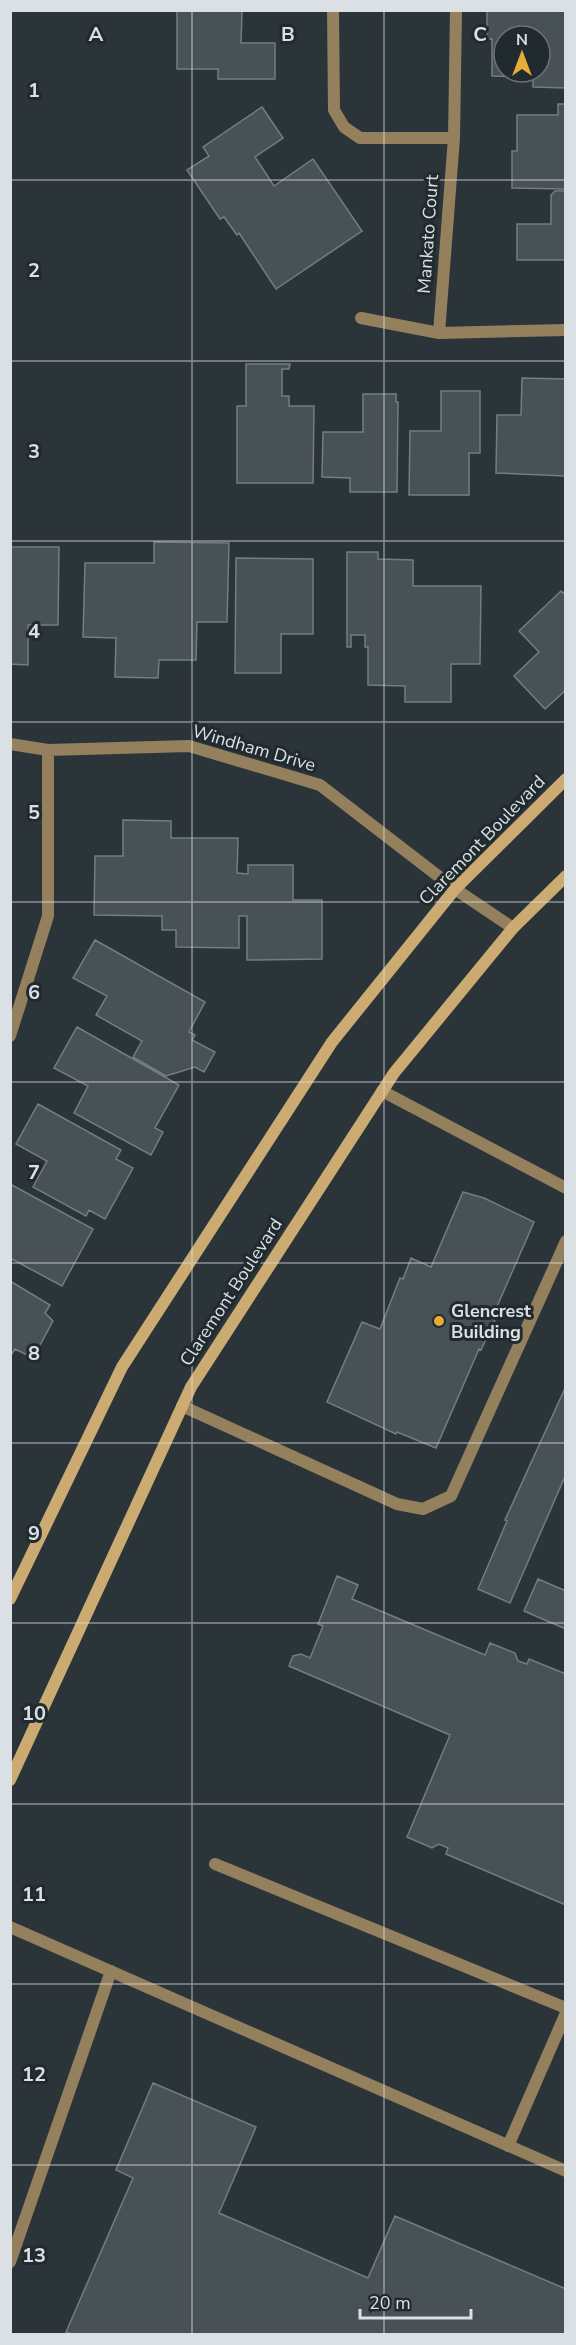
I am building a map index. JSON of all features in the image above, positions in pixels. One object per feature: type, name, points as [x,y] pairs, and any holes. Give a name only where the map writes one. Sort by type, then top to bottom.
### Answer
[{"type":"main road","name":"Claremont Boulevard","points":[[10,1599],[122,1367],[332,1042],[455,889],[566,779]]},
{"type":"main road","name":"Claremont Boulevard","points":[[10,1780],[190,1387],[394,1073],[513,928],[566,876]]},
{"type":"street","points":[[333,10],[334,110],[344,127],[360,138],[454,138]]},
{"type":"street","name":"Mankato Court","points":[[439,333],[454,138],[456,10]]},
{"type":"street","points":[[361,318],[439,333],[566,330]]},
{"type":"street","name":"Windham Drive","points":[[10,744],[48,750],[189,746],[320,785],[455,889],[513,928]]},
{"type":"street","points":[[10,1036],[48,916],[48,750]]},
{"type":"street","points":[[382,1091],[566,1188]]},
{"type":"street","points":[[182,1406],[397,1504],[423,1509],[451,1496],[566,1241]]},
{"type":"street","points":[[215,1864],[566,2008]]},
{"type":"street","points":[[10,1928],[566,2170]]},
{"type":"street","points":[[10,2262],[111,1971]]},
{"type":"street","points":[[508,2146],[566,2013]]},
{"type":"building","points":[[487,10],[566,10],[566,88],[533,87],[533,84],[552,84],[552,24],[492,24],[492,39],[487,39]]},
{"type":"building","points":[[177,11],[242,11],[241,43],[275,43],[275,79],[218,79],[218,69],[177,69]]},
{"type":"building","points":[[558,104],[566,104],[566,260],[517,260],[517,224],[551,224],[551,195],[555,191],[564,191],[564,189],[512,188],[512,151],[517,151],[517,115],[558,115]]},
{"type":"building","points":[[262,107],[283,138],[255,157],[274,186],[313,159],[362,231],[276,289],[239,233],[237,235],[224,217],[220,219],[187,170],[209,156],[203,147]]},
{"type":"building","points":[[246,364],[290,364],[289,369],[282,369],[282,396],[289,396],[289,406],[314,406],[313,483],[237,483],[237,406],[246,406]]},
{"type":"building","points":[[522,378],[566,379],[565,476],[496,473],[497,415],[521,415]]},
{"type":"building","points":[[441,391],[480,391],[480,453],[469,453],[469,495],[409,495],[410,431],[441,431]]},
{"type":"building","points":[[363,394],[396,394],[396,402],[398,402],[397,492],[350,492],[350,478],[322,477],[323,432],[363,432]]},
{"type":"building","points":[[154,542],[229,543],[227,622],[197,622],[196,660],[159,660],[158,678],[115,677],[116,638],[83,637],[85,563],[154,563]]},
{"type":"building","points":[[10,547],[59,547],[58,625],[28,625],[28,665],[10,664]]},
{"type":"building","points":[[347,552],[378,552],[378,559],[413,560],[413,586],[481,586],[480,664],[451,664],[451,702],[405,702],[405,686],[368,685],[368,647],[365,647],[365,635],[351,635],[351,647],[347,647]]},
{"type":"building","points":[[236,558],[313,559],[313,634],[281,634],[281,673],[235,673]]},
{"type":"building","points":[[566,590],[566,690],[545,709],[514,676],[539,652],[519,631],[561,591],[563,593]]},
{"type":"building","points":[[123,820],[171,821],[171,838],[238,838],[237,873],[248,874],[248,865],[293,865],[293,900],[322,900],[322,959],[247,960],[247,916],[239,916],[239,948],[176,947],[176,930],[162,930],[162,916],[94,915],[95,856],[123,856]]},
{"type":"building","points":[[95,940],[205,1002],[189,1032],[195,1035],[192,1040],[215,1052],[204,1072],[195,1067],[166,1076],[133,1057],[142,1041],[96,1015],[107,996],[73,978]]},
{"type":"building","points":[[77,1027],[179,1085],[155,1128],[163,1132],[151,1155],[74,1113],[88,1086],[54,1068]]},
{"type":"building","points":[[38,1104],[121,1150],[116,1159],[133,1168],[105,1219],[89,1210],[86,1216],[33,1187],[47,1161],[16,1144]]},
{"type":"building","points":[[10,1184],[93,1229],[62,1286],[10,1258]]},
{"type":"building","name":"Glencrest Building","points":[[463,1192],[484,1198],[534,1222],[492,1318],[495,1320],[481,1350],[479,1349],[436,1448],[397,1432],[396,1434],[327,1402],[362,1322],[380,1329],[400,1278],[403,1279],[411,1258],[431,1267]]},
{"type":"building","points":[[10,1281],[50,1305],[45,1313],[53,1321],[33,1358],[15,1349],[10,1357]]},
{"type":"building","points":[[566,1386],[566,1474],[510,1603],[478,1589],[507,1521],[505,1520]]},
{"type":"building","points":[[337,1576],[358,1585],[352,1599],[485,1655],[490,1643],[515,1653],[518,1661],[527,1664],[529,1659],[566,1674],[566,1905],[446,1854],[448,1848],[439,1844],[432,1848],[407,1837],[450,1735],[289,1666],[293,1656],[301,1654],[310,1658],[323,1626],[318,1624]]},
{"type":"building","points":[[538,1579],[566,1591],[566,1629],[524,1611]]},
{"type":"building","points":[[153,2083],[256,2127],[219,2213],[368,2278],[395,2216],[566,2289],[566,2334],[72,2334],[66,2332],[133,2178],[116,2170]]},
{"type":"place","name":"Glencrest Building","points":[[439,1321]]}]
